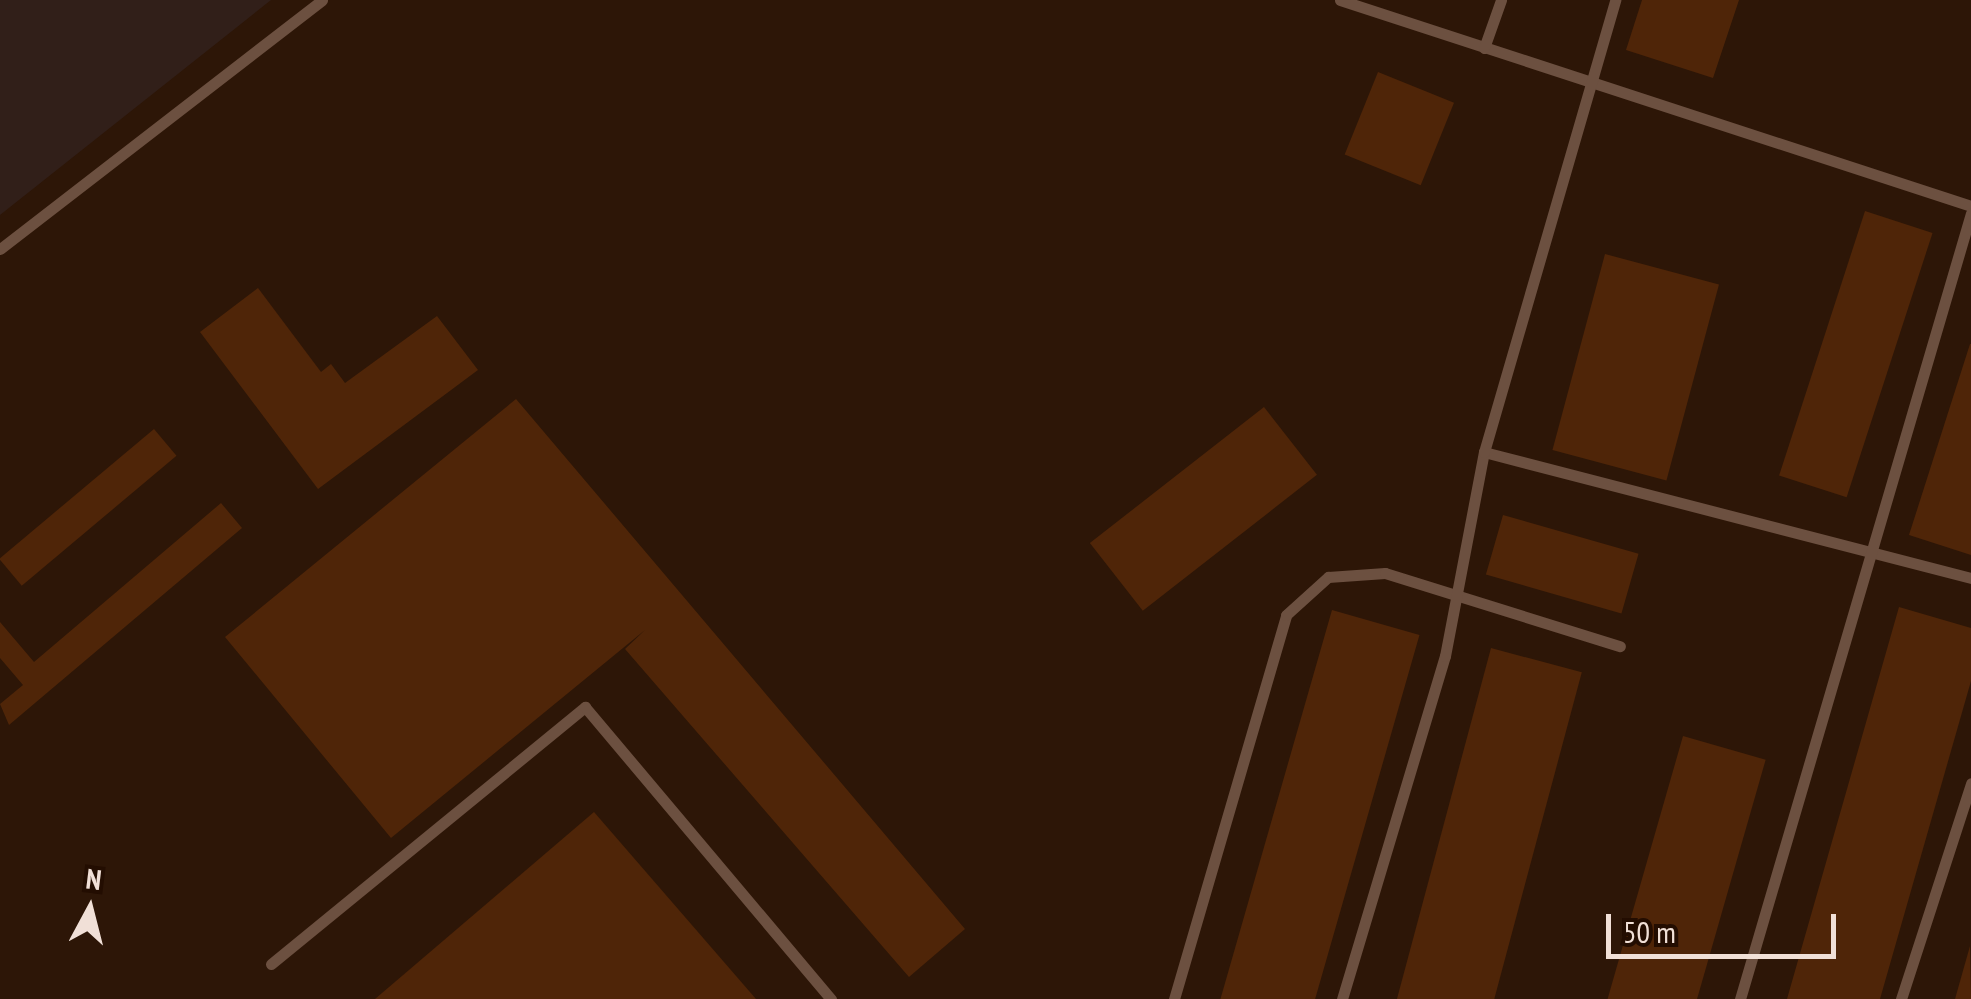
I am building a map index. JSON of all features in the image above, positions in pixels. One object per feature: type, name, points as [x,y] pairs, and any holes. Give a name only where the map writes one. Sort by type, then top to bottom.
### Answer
[{"type":"lane","points":[[0,248],[322,0]]},
{"type":"lane","points":[[1340,0],[1971,209],[1740,999]]},
{"type":"lane","points":[[1484,48],[1501,0]]},
{"type":"lane","points":[[1342,999],[1445,656],[1484,452],[1615,0]]},
{"type":"lane","points":[[1484,452],[1971,578]]},
{"type":"lane","points":[[1174,999],[1286,615],[1328,577],[1385,574],[1620,646]]},
{"type":"lane","points":[[271,964],[585,707],[832,999]]},
{"type":"lane","points":[[1901,999],[1971,782]]},
{"type":"shaded area","points":[[0,0],[271,0],[0,215]]},
{"type":"building","points":[[1642,0],[1739,0],[1713,78],[1626,50]]},
{"type":"building","points":[[1378,72],[1454,103],[1421,185],[1345,155]]},
{"type":"building","points":[[1865,211],[1933,233],[1847,497],[1779,475]]},
{"type":"building","points":[[1605,254],[1719,285],[1666,481],[1552,450]]},
{"type":"building","points":[[258,288],[321,372],[331,364],[345,383],[437,316],[478,370],[318,489],[200,332]]},
{"type":"building","points":[[1971,344],[1971,555],[1909,535]]},
{"type":"building","points":[[516,399],[965,929],[909,977],[625,649],[645,630],[391,838],[225,637]]},
{"type":"building","points":[[1264,407],[1317,475],[1143,611],[1090,543]]},
{"type":"building","points":[[154,429],[176,456],[22,586],[0,558]]},
{"type":"building","points":[[221,503],[242,528],[9,725],[0,704],[23,685],[0,658],[0,622],[34,662]]},
{"type":"building","points":[[1503,515],[1639,554],[1621,613],[1486,575]]},
{"type":"building","points":[[1899,607],[1971,628],[1971,681],[1880,999],[1787,999]]},
{"type":"building","points":[[1332,610],[1419,635],[1315,999],[1220,999]]},
{"type":"building","points":[[1491,648],[1582,672],[1494,999],[1397,999]]},
{"type":"building","points":[[1683,736],[1766,760],[1697,999],[1608,999]]},
{"type":"building","points":[[594,812],[756,999],[375,999]]},
{"type":"building","points":[[1970,946],[1971,999],[1955,999]]}]
